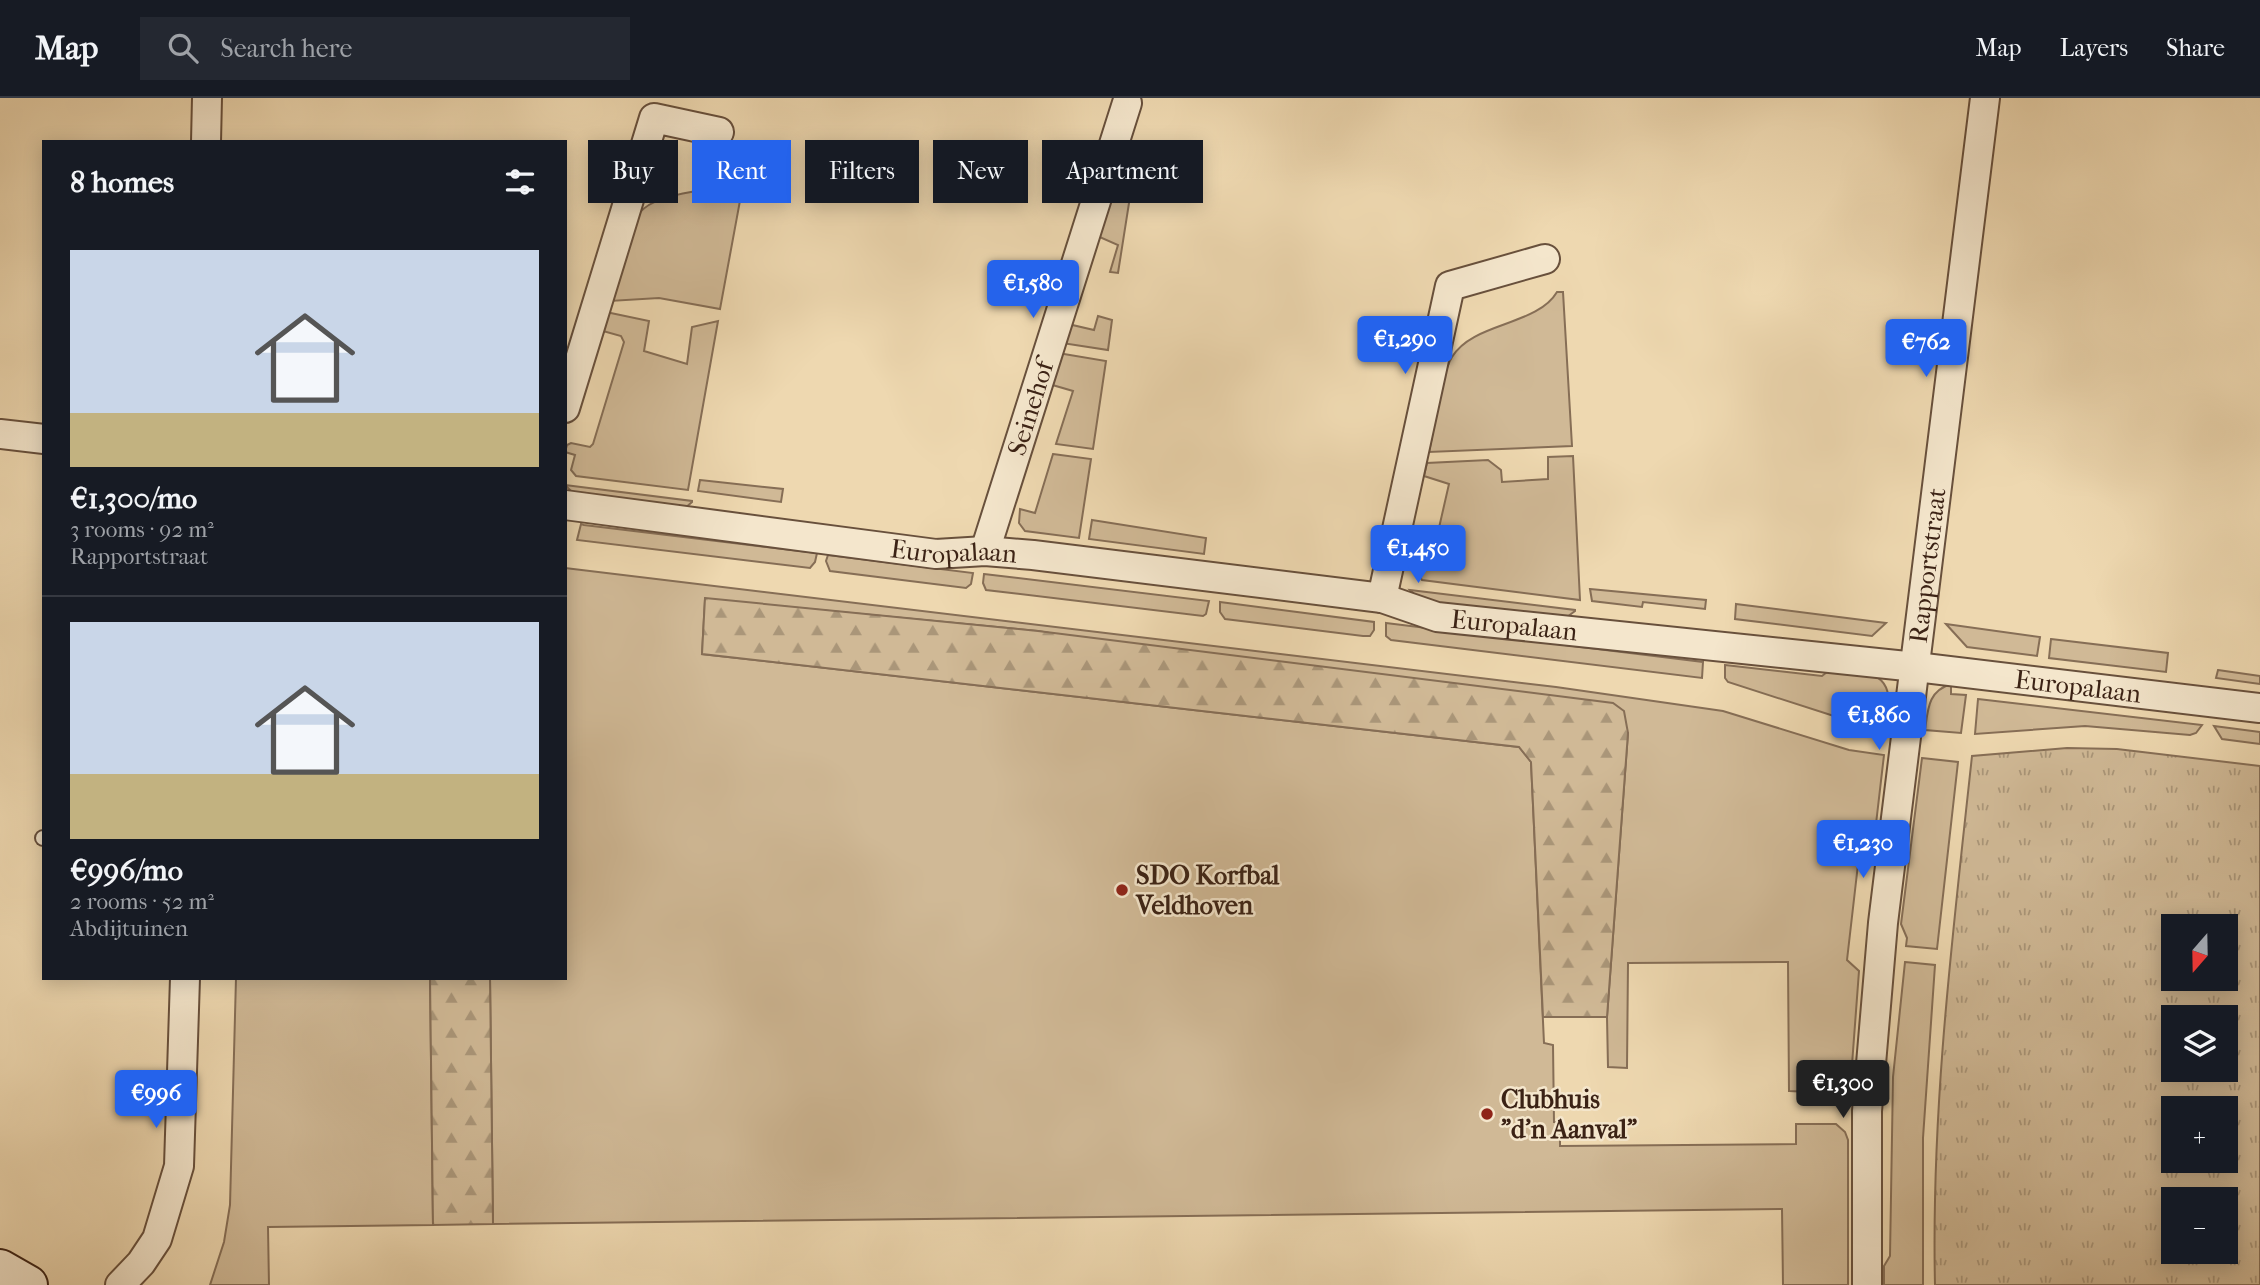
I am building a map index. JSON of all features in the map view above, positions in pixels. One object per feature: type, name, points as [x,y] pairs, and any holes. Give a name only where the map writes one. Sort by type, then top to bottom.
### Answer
[{"type":"street","points":[[205,140],[207,98]]},
{"type":"street","name":"Rapportstraat","points":[[1867,1285],[1867,1111],[1883,923],[1985,98]]},
{"type":"street","name":"Seinehof","points":[[985,551],[1127,103]]},
{"type":"street","points":[[567,401],[654,118],[719,132]]},
{"type":"street","points":[[1382,598],[1450,286],[1545,259]]},
{"type":"street","points":[[0,434],[42,439]]},
{"type":"street","name":"Europalaan","points":[[567,505],[936,554],[985,551],[1382,598],[1437,617],[1916,667],[2260,708]]},
{"type":"street","points":[[120,1285],[141,1263],[157,1239],[179,1167],[186,980]]},
{"type":"street","points":[[0,1269],[28,1285]]},
{"type":"green space","points":[[692,192],[692,203],[740,203],[720,309],[659,298],[610,301],[639,213],[653,203],[678,203],[678,195]]},
{"type":"green space","points":[[1129,203],[1118,273],[1110,272],[1118,245],[1095,235],[1107,204]]},
{"type":"green space","points":[[1557,292],[1563,292],[1572,446],[1429,452],[1441,389],[1452,357],[1474,337],[1535,312]]},
{"type":"green space","points":[[606,312],[649,321],[644,351],[687,364],[692,327],[718,321],[688,490],[576,476],[571,470],[575,455],[567,453],[567,445],[571,443],[590,447],[593,444],[624,342],[621,336],[603,331]]},
{"type":"green space","points":[[1098,316],[1112,320],[1108,350],[1062,343],[1068,324],[1094,330]]},
{"type":"green space","points":[[1058,353],[1106,361],[1093,449],[1056,444],[1073,391],[1049,384]]},
{"type":"green space","points":[[1053,454],[1091,459],[1079,538],[1025,531],[1019,523],[1020,509],[1035,513]]},
{"type":"green space","points":[[1573,456],[1580,600],[1422,580],[1415,568],[1405,566],[1409,548],[1433,554],[1449,484],[1424,476],[1427,463],[1488,460],[1501,470],[1502,482],[1548,479],[1548,457]]},
{"type":"green space","points":[[700,480],[783,489],[781,502],[698,491]]},
{"type":"green space","points":[[567,485],[692,502],[684,509],[575,495]]},
{"type":"green space","points":[[1092,520],[1206,538],[1204,554],[1089,539]]},
{"type":"green space","points":[[581,524],[817,553],[810,568],[577,540]]},
{"type":"green space","points":[[828,555],[973,573],[971,584],[966,588],[830,571],[826,561]]},
{"type":"green space","name":"SDO Korfbal Veldhoven","points":[[567,568],[1556,687],[1723,711],[1849,750],[1884,755],[1874,841],[1860,847],[1847,960],[1859,971],[1851,1078],[1846,1084],[1832,1091],[1789,1091],[1788,962],[1628,963],[1627,1068],[1608,1067],[1607,1017],[1628,733],[1038,631],[705,599],[702,654],[1519,747],[1531,762],[1544,1043],[1553,1045],[1554,1122],[1560,1122],[1560,1146],[1796,1144],[1796,1124],[1836,1124],[1845,1132],[1848,1140],[1848,1285],[1783,1285],[1782,1209],[493,1224],[490,980],[567,980]]},
{"type":"green space","points":[[984,574],[1209,601],[1203,616],[986,590],[983,583]]},
{"type":"green space","points":[[1590,589],[1706,600],[1705,609],[1643,602],[1642,607],[1592,601]]},
{"type":"green space","points":[[1410,590],[1575,611],[1563,620],[1430,603],[1419,599]]},
{"type":"green space","points":[[705,598],[1038,631],[1613,703],[1624,711],[1628,733],[1607,1017],[1543,1017],[1531,762],[1519,747],[702,654]]},
{"type":"green space","points":[[1220,602],[1374,622],[1374,630],[1370,636],[1363,636],[1225,619],[1220,612]]},
{"type":"green space","points":[[1736,604],[1886,623],[1872,636],[1735,619]]},
{"type":"green space","points":[[1386,623],[1703,662],[1702,678],[1391,640],[1386,636]]},
{"type":"green space","points":[[1946,624],[2040,637],[2037,656],[1967,647]]},
{"type":"green space","points":[[2051,639],[2168,653],[2166,672],[2049,658]]},
{"type":"green space","points":[[1725,665],[1822,676],[1832,668],[1872,675],[1880,679],[1888,695],[1888,726],[1837,717],[1728,682],[1725,678]]},
{"type":"green space","points":[[2218,670],[2260,676],[2260,684],[2216,678]]},
{"type":"green space","points":[[1951,684],[1951,694],[1966,695],[1961,733],[1925,730],[1928,708],[1933,696]]},
{"type":"green space","points":[[1978,699],[2202,725],[2196,733],[2190,735],[2085,726],[1975,734]]},
{"type":"green space","points":[[2214,726],[2260,732],[2260,744],[2222,739]]},
{"type":"green space","points":[[2067,748],[2117,749],[2260,766],[2260,1285],[1935,1285],[1936,1152],[1951,954],[1972,756]]},
{"type":"green space","points":[[1922,758],[1958,762],[1937,949],[1906,946],[1907,938],[1901,924]]},
{"type":"green space","points":[[1905,962],[1935,965],[1923,1138],[1923,1285],[1884,1285],[1884,1266],[1890,1256],[1893,1077]]},
{"type":"green space","points":[[236,980],[430,980],[433,1225],[268,1227],[269,1285],[210,1285],[224,1242],[230,1205]]},
{"type":"green space","points":[[430,980],[490,980],[493,1224],[433,1225]]},
{"type":"place","name":"SDO Korfbal Veldhoven","points":[[1122,890]]},
{"type":"place","name":"Clubhuis \"d'n Aanval\"","points":[[1487,1114]]}]
